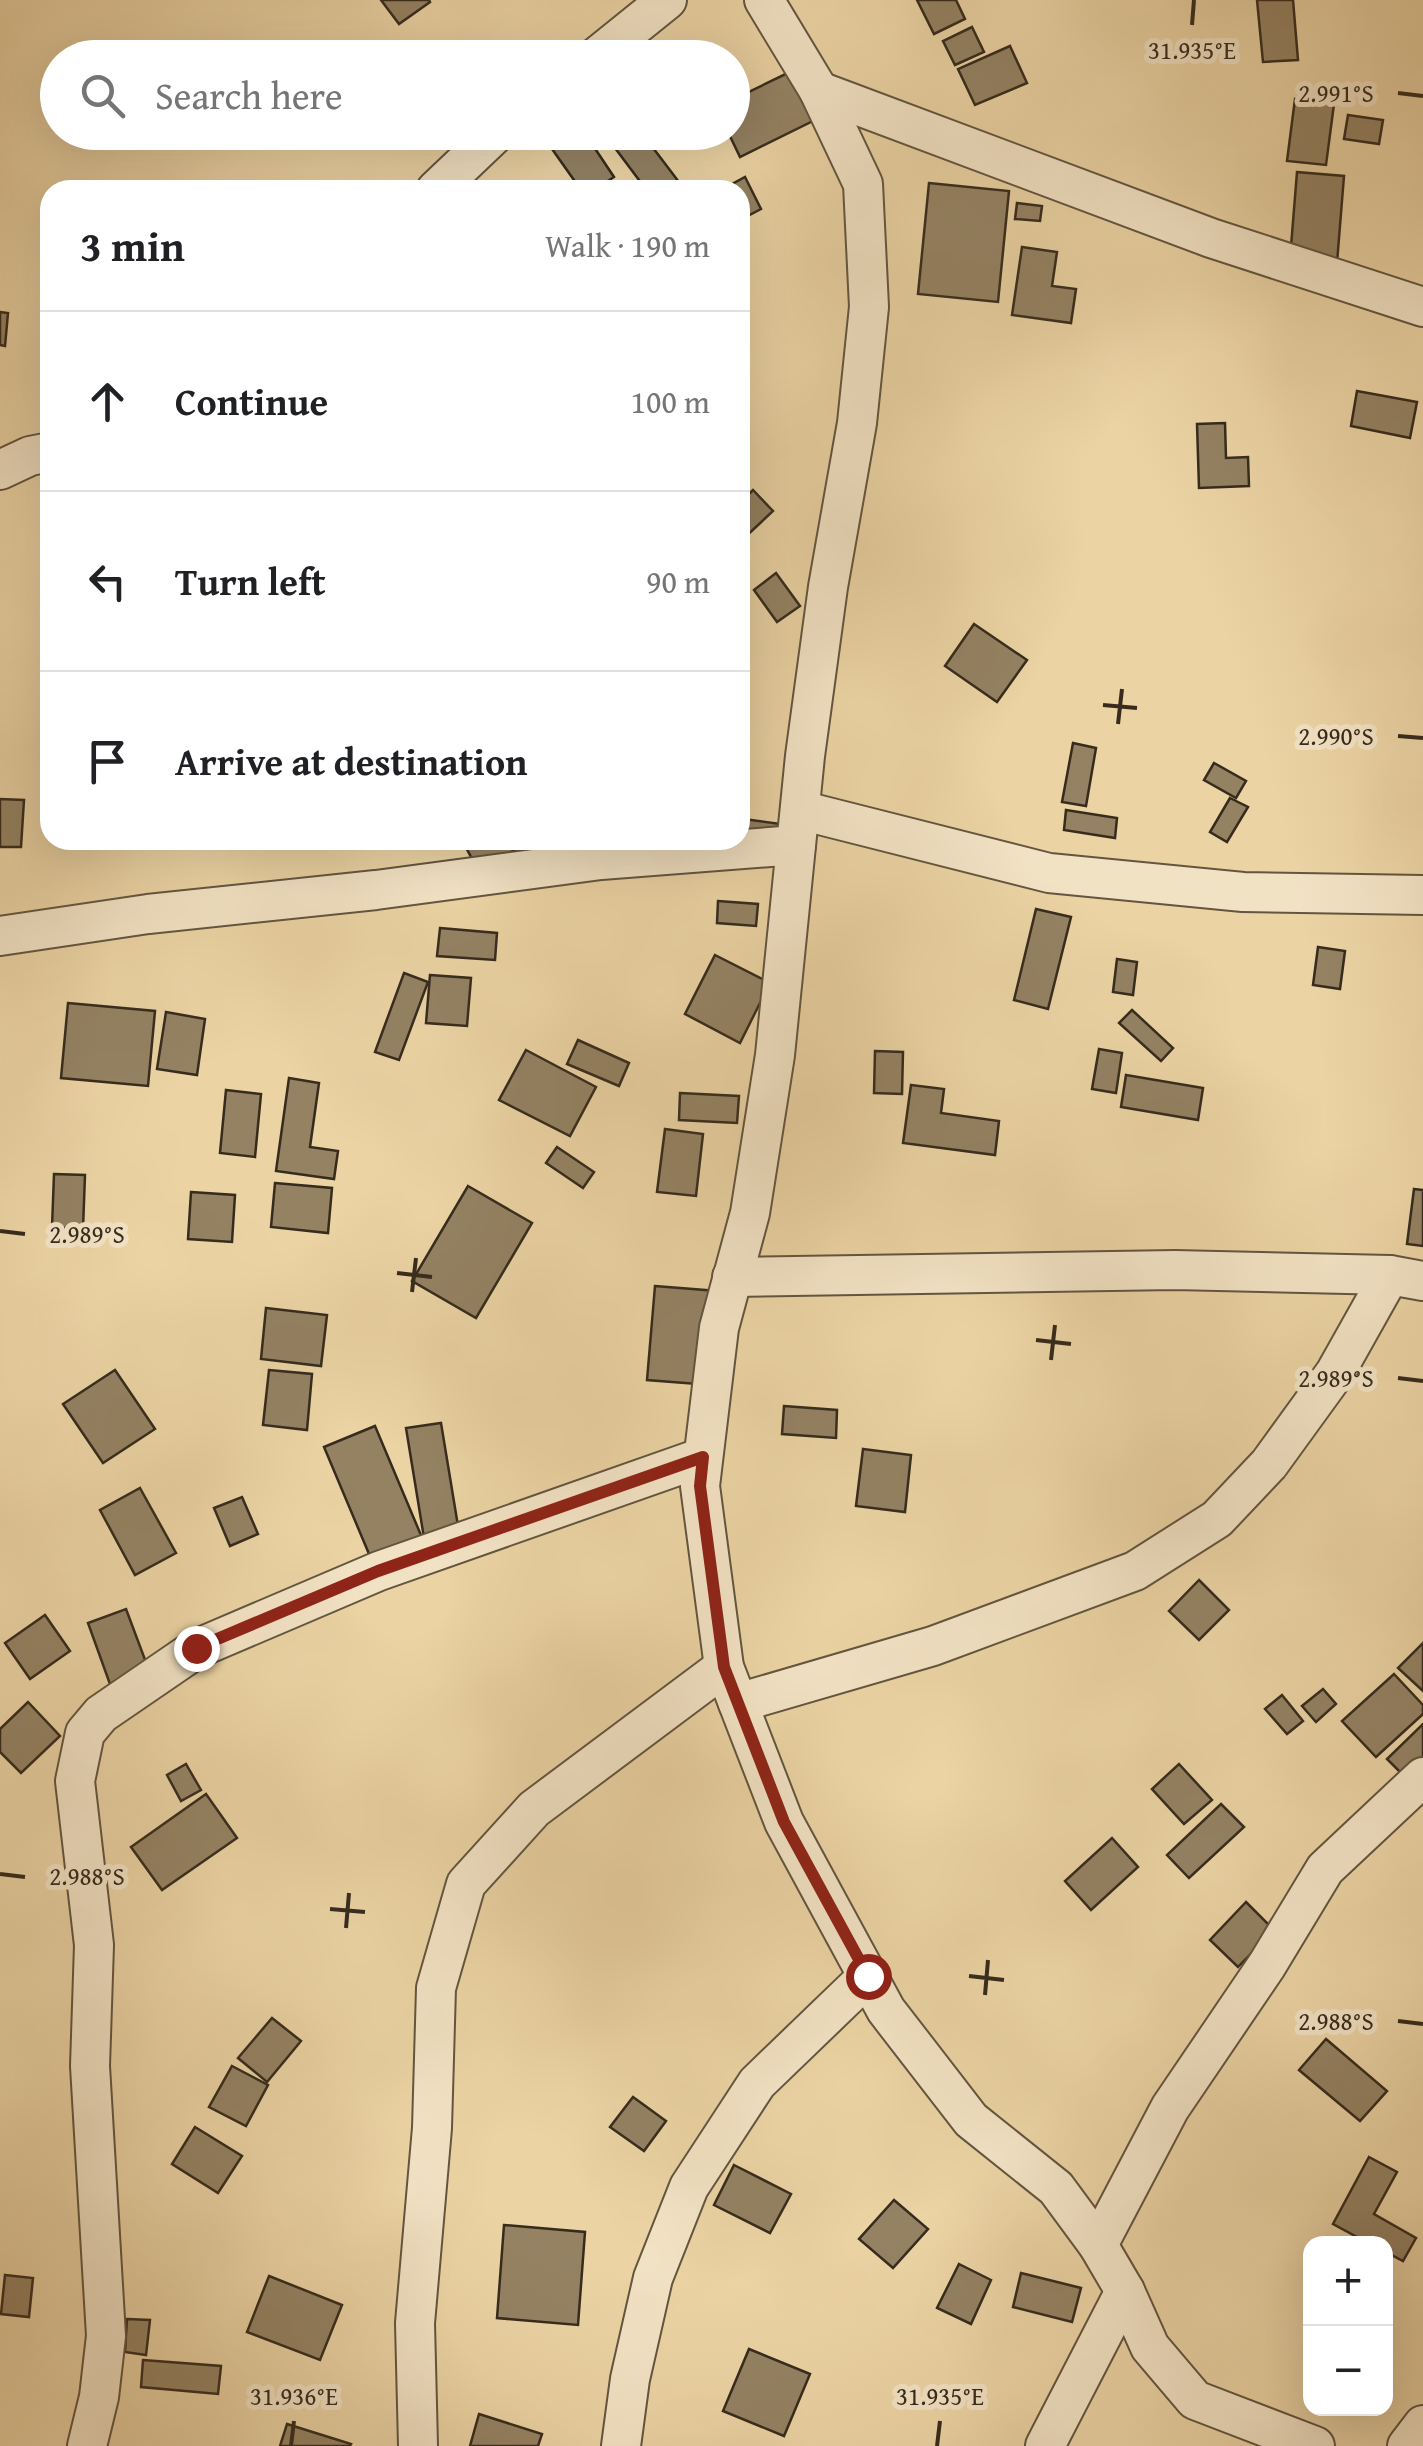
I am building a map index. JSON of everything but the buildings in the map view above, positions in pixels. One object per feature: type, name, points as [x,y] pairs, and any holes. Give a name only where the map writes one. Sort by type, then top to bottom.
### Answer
[{"type":"street","points":[[618,40],[668,0]]},
{"type":"street","points":[[764,0],[819,92],[863,184],[869,307],[857,422],[828,586],[774,1054],[750,1213],[719,1328],[703,1457],[700,1486],[724,1667],[784,1822],[886,2010],[972,2120],[1056,2188],[1098,2244],[1150,2347],[1195,2400],[1315,2446]]},
{"type":"street","points":[[819,92],[1210,238],[1423,307]]},
{"type":"street","points":[[447,180],[479,150]]},
{"type":"street","points":[[0,470],[40,454]]},
{"type":"street","points":[[750,836],[798,828],[1049,873],[1243,892],[1423,895]]},
{"type":"street","points":[[0,936],[663,850]]},
{"type":"street","points":[[732,1277],[1156,1270],[1406,1278]]},
{"type":"street","points":[[738,1703],[933,1646],[1135,1570],[1217,1519],[1269,1464],[1406,1278]]},
{"type":"street","points":[[87,2446],[99,2396],[106,2336],[90,2066],[94,1945],[76,1781],[85,1733],[101,1714],[196,1648],[378,1571],[703,1457]]},
{"type":"street","points":[[418,2446],[414,2323],[432,2128],[436,1988],[466,1884],[534,1809],[724,1667]]},
{"type":"street","points":[[1098,2244],[1170,2108],[1267,1965],[1325,1870],[1423,1777]]},
{"type":"street","points":[[620,2446],[630,2379],[653,2278],[688,2187],[757,2083],[868,1976]]},
{"type":"street","points":[[1045,2446],[1125,2291]]},
{"type":"street","points":[[1407,2446],[1423,2425]]},
{"type":"route","points":[[196,1648],[378,1571],[703,1457],[700,1486],[724,1667],[784,1822],[868,1976]]}]
